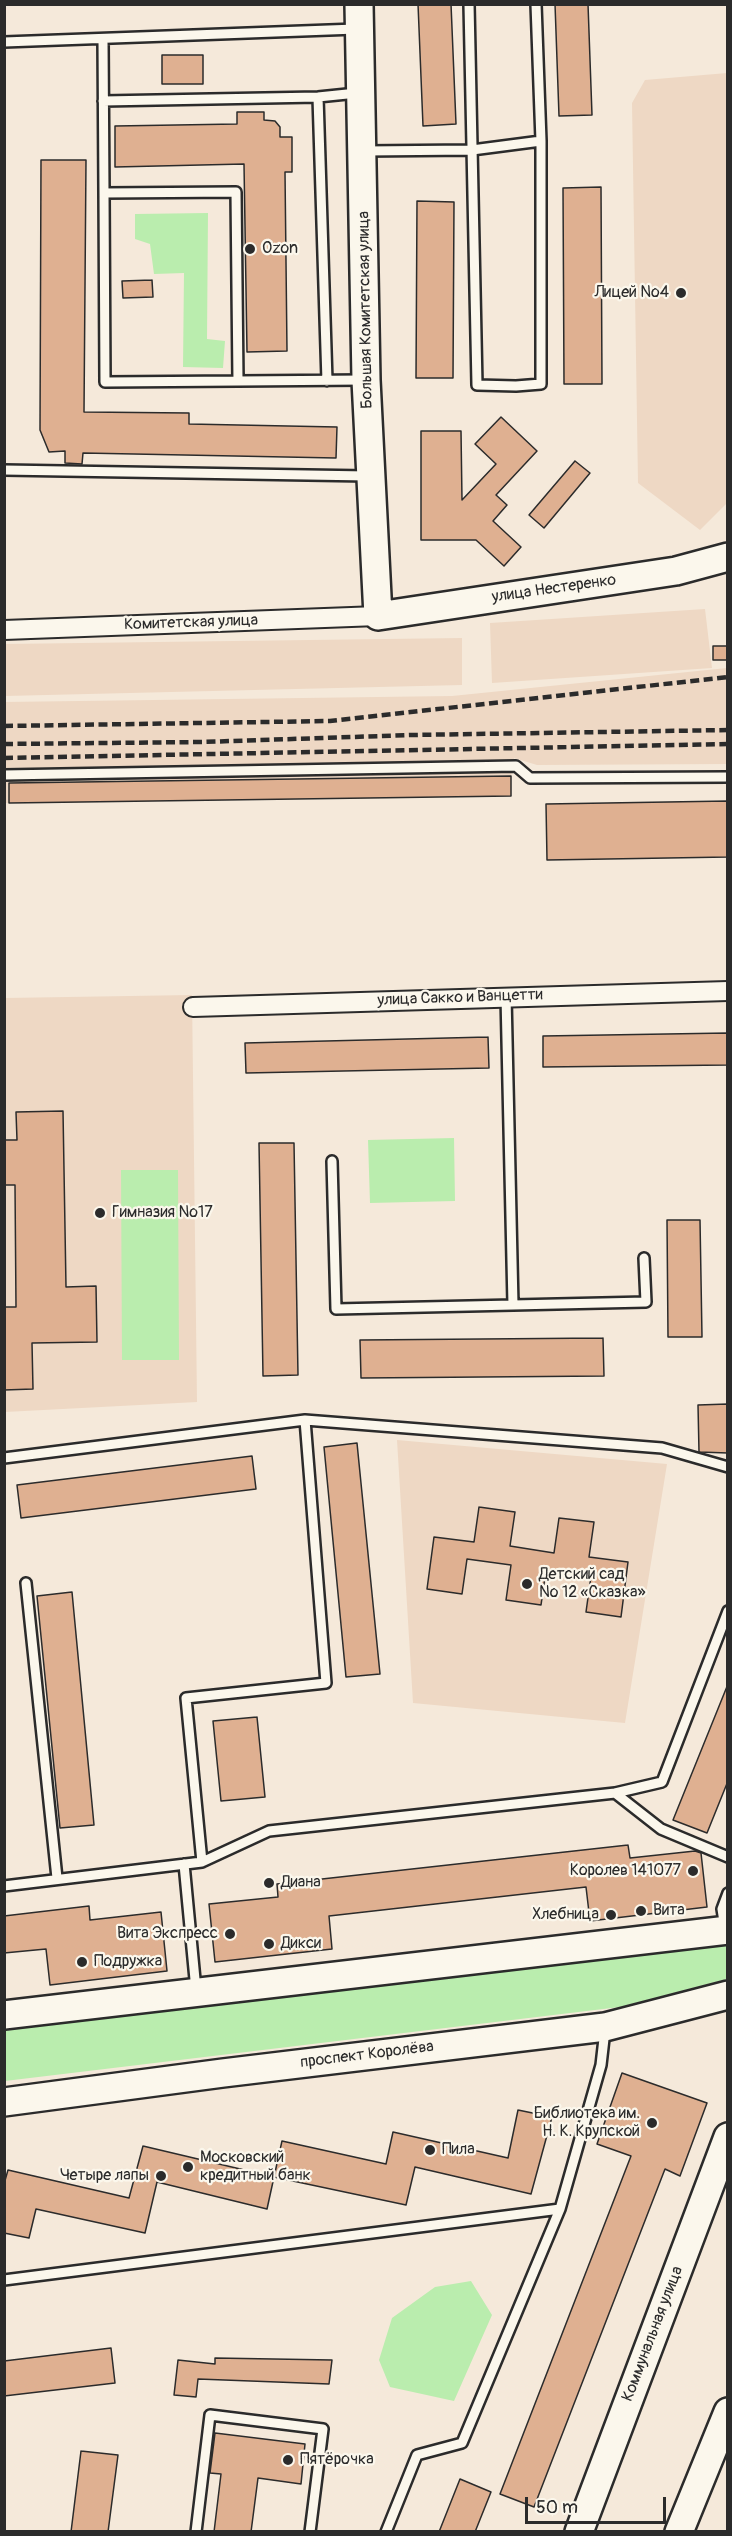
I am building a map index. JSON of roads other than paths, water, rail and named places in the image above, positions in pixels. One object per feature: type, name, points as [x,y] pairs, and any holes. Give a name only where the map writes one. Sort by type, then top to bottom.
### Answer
[{"type":"main road","name":"Большая Комитетская улица","points":[[360,17],[366,380],[378,616]]},
{"type":"main road","name":"улица Нестеренко","points":[[378,616],[676,572],[728,557]]},
{"type":"main road","points":[[4,2015],[726,1930]]},
{"type":"main road","name":"проспект Королёва","points":[[4,2102],[605,2027],[728,1995]]},
{"type":"main road","name":"Коммунальная улица","points":[[579,2532],[728,2137]]},
{"type":"main road","points":[[679,2532],[728,2412]]},
{"type":"street","name":"Комитетская улица","points":[[4,630],[378,616]]},
{"type":"street","name":"улица Сакко и Ванцетти","points":[[193,1007],[728,991]]},
{"type":"lane","points":[[469,4],[477,385],[541,384],[541,141],[536,4]]},
{"type":"lane","points":[[4,42],[103,39],[360,17]]},
{"type":"lane","points":[[103,39],[105,382],[366,380]]},
{"type":"lane","points":[[103,101],[318,97],[362,93]]},
{"type":"lane","points":[[318,97],[327,381]]},
{"type":"lane","points":[[363,151],[472,150],[541,141]]},
{"type":"lane","points":[[104,193],[236,192],[238,381]]},
{"type":"lane","points":[[4,470],[370,476]]},
{"type":"lane","points":[[4,775],[516,766],[530,778],[728,777]]},
{"type":"lane","points":[[506,996],[513,1305]]},
{"type":"lane","points":[[332,1161],[336,1309],[646,1302],[644,1258]]},
{"type":"lane","points":[[202,1862],[186,1698],[326,1683],[304,1420]]},
{"type":"lane","points":[[4,1458],[304,1420],[662,1448],[728,1467]]},
{"type":"lane","points":[[26,1583],[57,1878]]},
{"type":"lane","points":[[4,1886],[202,1862],[269,1831],[615,1794],[662,1782],[728,1611]]},
{"type":"lane","points":[[615,1794],[661,1829],[728,1857]]},
{"type":"lane","points":[[184,1864],[196,1992]]},
{"type":"lane","points":[[726,1930],[722,1909],[728,1893]]},
{"type":"lane","points":[[386,2532],[417,2455],[462,2443],[560,2209],[601,2065],[605,2027]]},
{"type":"lane","points":[[4,2280],[560,2209]]},
{"type":"lane","points":[[196,2532],[210,2415],[324,2429],[310,2532]]},
{"type":"railway","points":[[4,726],[330,721],[728,677]]},
{"type":"railway","points":[[4,744],[202,742],[412,735],[728,730]]},
{"type":"railway","points":[[4,758],[728,744]]},
{"type":"place","name":"Ozon","points":[[250,249]]},
{"type":"place","name":"Лицей №4","points":[[681,293]]},
{"type":"place","name":"Гимназия №17","points":[[100,1213]]},
{"type":"place","name":"Детский сад № 12 «Сказка»","points":[[527,1584]]},
{"type":"place","name":"Королев 141077","points":[[693,1871]]},
{"type":"place","name":"Диана","points":[[269,1883]]},
{"type":"place","name":"Вита","points":[[641,1911]]},
{"type":"place","name":"Хлебница","points":[[611,1915]]},
{"type":"place","name":"Вита Экспресс","points":[[230,1934]]},
{"type":"place","name":"Дикси","points":[[269,1944]]},
{"type":"place","name":"Подружка","points":[[82,1962]]},
{"type":"place","name":"Библиотека им. Н. К. Крупской","points":[[652,2123]]},
{"type":"place","name":"Пила","points":[[430,2150]]},
{"type":"place","name":"Московский кредитный банк","points":[[188,2167]]},
{"type":"place","name":"Четыре лапы","points":[[161,2176]]},
{"type":"place","name":"Пятёрочка","points":[[288,2460]]}]
